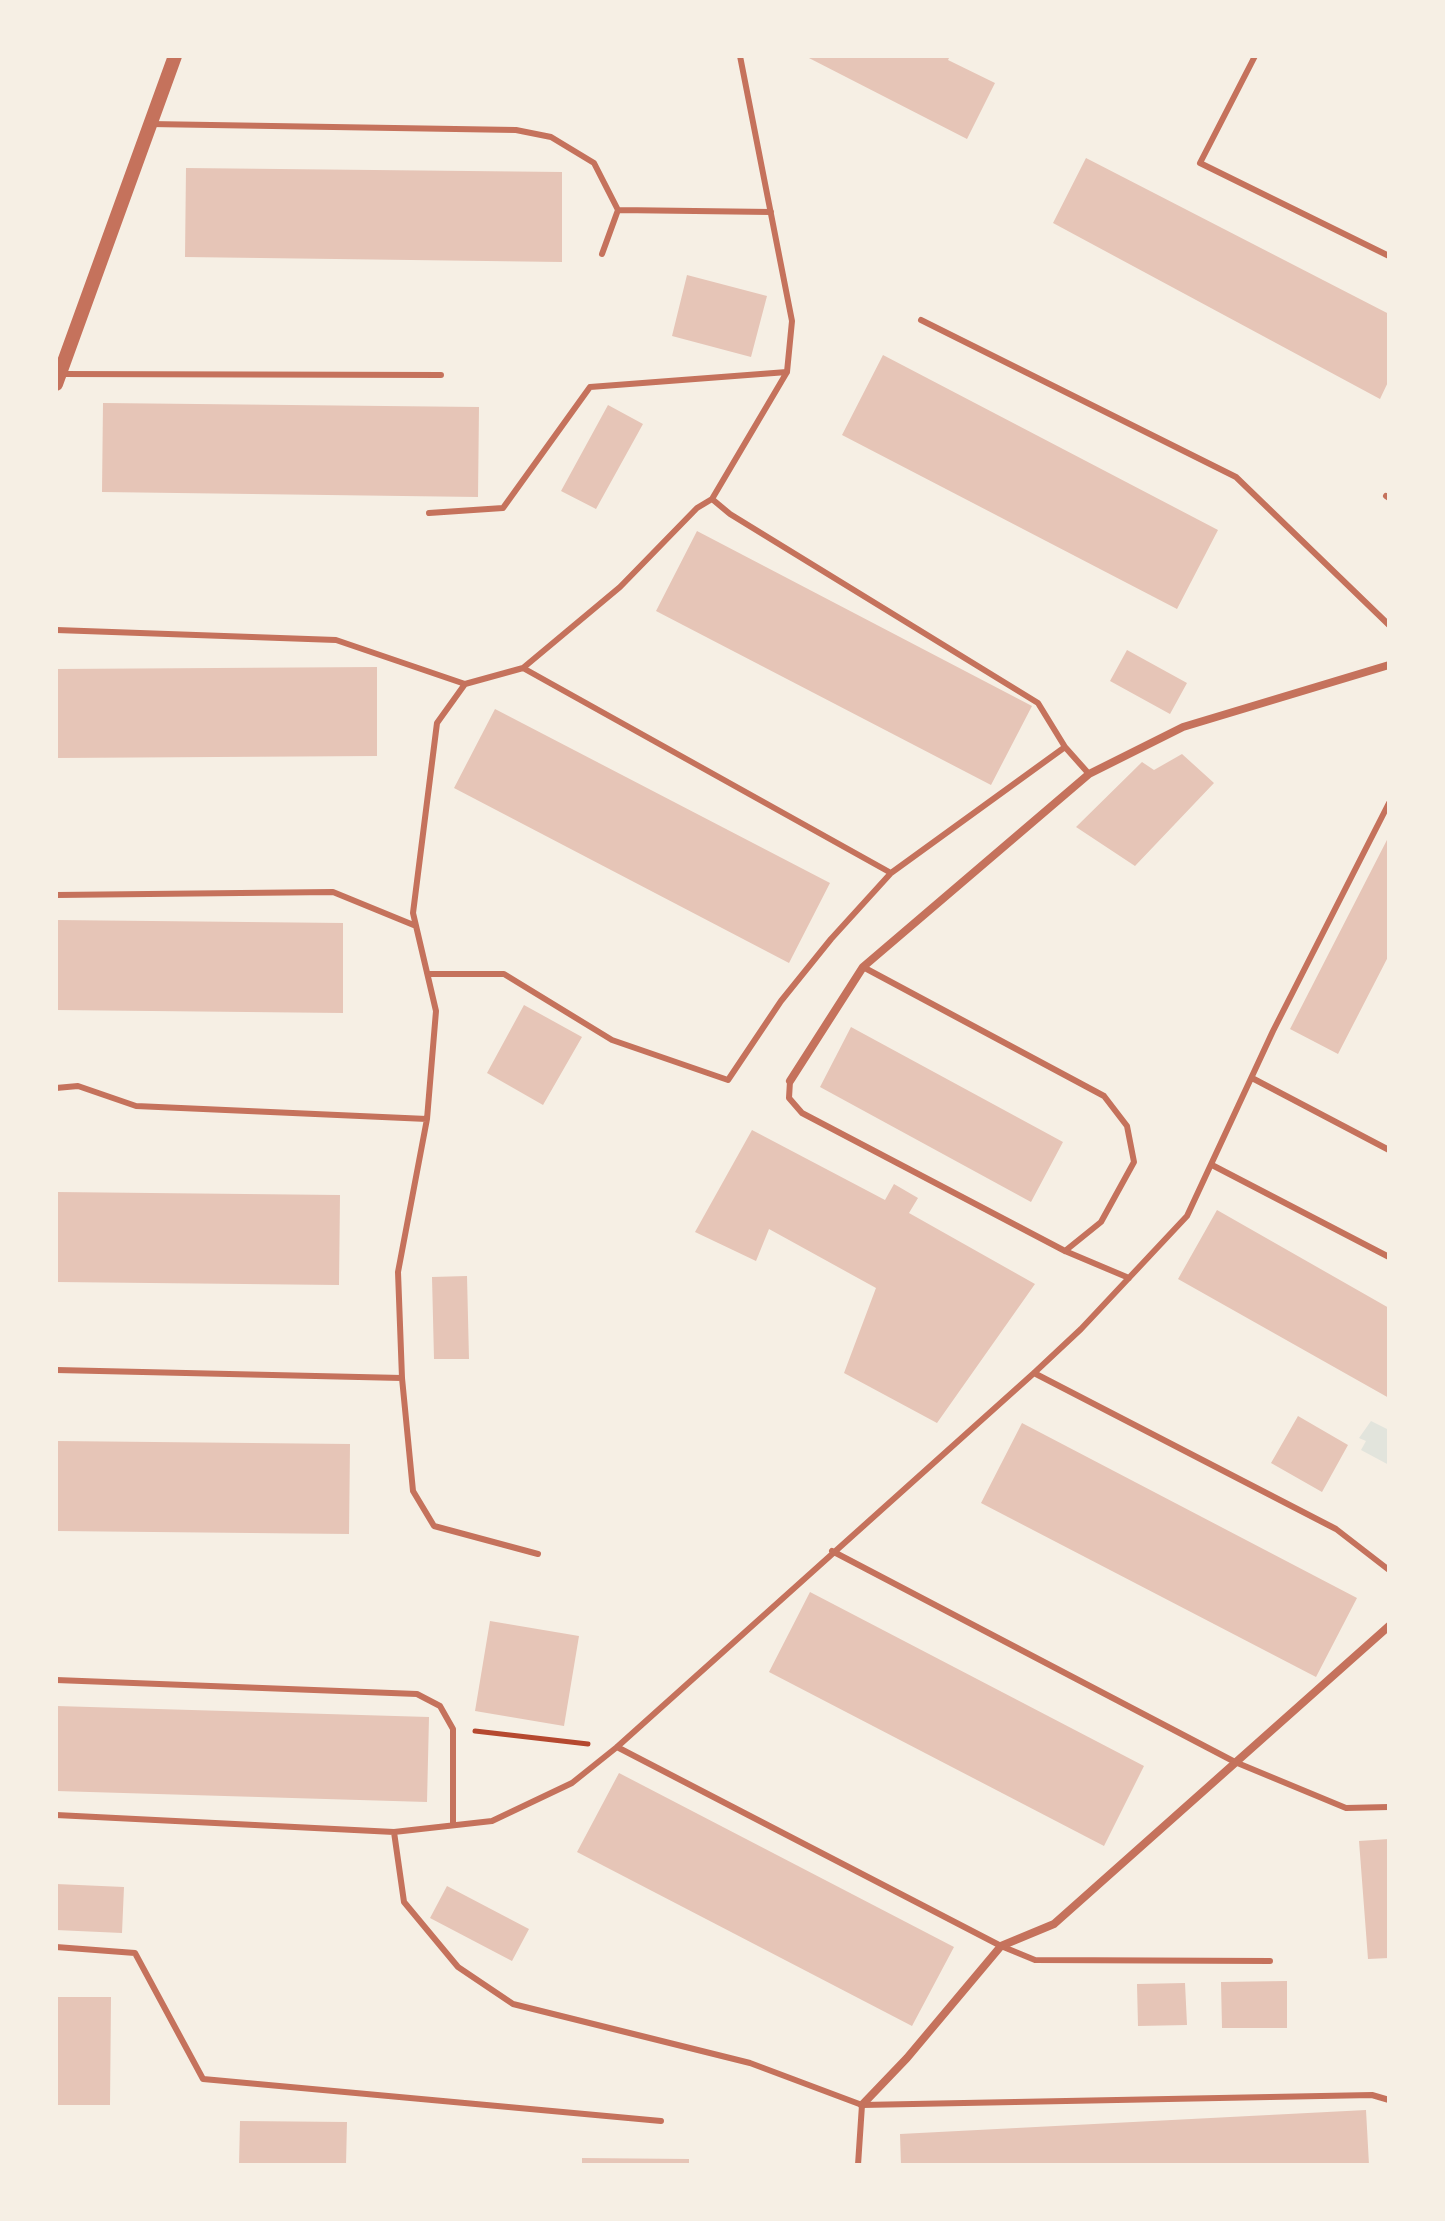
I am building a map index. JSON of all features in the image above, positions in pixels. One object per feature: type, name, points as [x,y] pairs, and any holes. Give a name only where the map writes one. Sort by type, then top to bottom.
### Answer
[{"type":"street","points":[[58,379],[175,56]]},
{"type":"street","points":[[790,1081],[863,967],[1089,774],[1183,727],[1389,665]]},
{"type":"street","points":[[862,2105],[907,2058],[1001,1946],[1054,1924],[1389,1626]]},
{"type":"lane","points":[[56,630],[336,640],[465,684],[523,668],[620,587],[697,508],[712,499],[787,372],[792,321],[740,56]]},
{"type":"lane","points":[[1255,56],[1200,163],[1389,256]]},
{"type":"lane","points":[[150,124],[516,130],[551,137],[594,163],[618,210],[602,254]]},
{"type":"lane","points":[[618,210],[771,212]]},
{"type":"lane","points":[[921,320],[1236,477],[1389,625]]},
{"type":"lane","points":[[429,513],[503,508],[590,387],[787,372]]},
{"type":"lane","points":[[58,379],[441,375]]},
{"type":"lane","points":[[712,499],[730,514],[1038,703],[1065,747],[1089,774]]},
{"type":"lane","points":[[523,668],[891,873]]},
{"type":"lane","points":[[465,684],[437,723],[413,913],[436,1011],[427,1119],[398,1272],[402,1378],[413,1491],[434,1526],[538,1554]]},
{"type":"lane","points":[[428,974],[504,974],[612,1040],[728,1080],[781,1001],[831,939],[891,873],[1065,747]]},
{"type":"lane","points":[[56,1815],[394,1832],[492,1821],[572,1783],[617,1747],[1034,1373],[1081,1329],[1187,1216],[1273,1031],[1389,803]]},
{"type":"lane","points":[[56,895],[333,892],[416,926]]},
{"type":"lane","points":[[863,967],[1104,1096],[1127,1126],[1134,1162],[1101,1222],[1065,1251]]},
{"type":"lane","points":[[1252,1078],[1389,1150]]},
{"type":"lane","points":[[790,1081],[789,1098],[802,1113],[1065,1251],[1129,1278]]},
{"type":"lane","points":[[56,1088],[78,1086],[136,1106],[427,1119]]},
{"type":"lane","points":[[1212,1165],[1389,1257]]},
{"type":"lane","points":[[56,1370],[402,1378]]},
{"type":"lane","points":[[1034,1373],[1336,1529],[1389,1570]]},
{"type":"lane","points":[[832,1551],[1235,1762],[1346,1808],[1389,1807]]},
{"type":"lane","points":[[56,1680],[417,1694],[440,1706],[453,1729],[453,1825]]},
{"type":"lane","points":[[617,1747],[1001,1946],[1035,1960],[1270,1961]]},
{"type":"lane","points":[[394,1832],[404,1902],[458,1967],[513,2004],[750,2063],[862,2105],[1372,2095],[1389,2100]]},
{"type":"lane","points":[[56,1947],[135,1953],[203,2079],[661,2121]]},
{"type":"lane","points":[[858,2165],[862,2105]]},
{"type":"path","points":[[453,1729],[617,1747]]},
{"type":"shaded area","points":[[1371,1421],[1389,1430],[1389,1465],[1361,1450],[1366,1441],[1359,1438]]},
{"type":"building","points":[[805,56],[950,56],[948,60],[995,83],[967,139]]},
{"type":"building","points":[[1086,158],[1389,314],[1389,380],[1380,399],[1053,223]]},
{"type":"building","points":[[186,168],[562,172],[562,262],[185,257]]},
{"type":"building","points":[[687,275],[767,296],[751,357],[672,336]]},
{"type":"building","points":[[883,355],[1218,530],[1177,609],[842,435]]},
{"type":"building","points":[[103,403],[479,407],[478,497],[102,492]]},
{"type":"building","points":[[608,405],[643,424],[596,509],[561,491]]},
{"type":"building","points":[[697,531],[1032,706],[991,785],[656,611]]},
{"type":"building","points":[[1127,650],[1187,683],[1170,714],[1110,681]]},
{"type":"building","points":[[377,667],[377,756],[56,758],[56,669]]},
{"type":"building","points":[[495,709],[830,883],[789,963],[454,788]]},
{"type":"building","points":[[1182,754],[1214,783],[1135,866],[1076,827],[1142,762],[1154,770]]},
{"type":"building","points":[[1389,836],[1389,955],[1338,1054],[1290,1029]]},
{"type":"building","points":[[56,920],[343,923],[343,1013],[56,1010]]},
{"type":"building","points":[[524,1005],[582,1037],[543,1105],[487,1073]]},
{"type":"building","points":[[851,1027],[1063,1142],[1031,1202],[820,1087]]},
{"type":"building","points":[[752,1130],[885,1200],[894,1184],[918,1198],[909,1213],[1035,1284],[937,1423],[844,1373],[876,1288],[769,1229],[756,1261],[695,1232]]},
{"type":"building","points":[[56,1192],[340,1195],[339,1285],[56,1282]]},
{"type":"building","points":[[1217,1210],[1389,1308],[1389,1398],[1178,1279]]},
{"type":"building","points":[[467,1276],[469,1359],[434,1359],[432,1277]]},
{"type":"building","points":[[1298,1416],[1348,1445],[1322,1492],[1271,1463]]},
{"type":"building","points":[[1022,1423],[1357,1598],[1316,1677],[981,1503]]},
{"type":"building","points":[[56,1441],[350,1444],[349,1534],[56,1531]]},
{"type":"building","points":[[810,1592],[1144,1766],[1104,1846],[769,1672]]},
{"type":"building","points":[[490,1621],[579,1636],[564,1726],[475,1711]]},
{"type":"building","points":[[56,1706],[429,1717],[427,1802],[56,1791]]},
{"type":"building","points":[[619,1773],[954,1947],[912,2026],[577,1852]]},
{"type":"building","points":[[1389,1839],[1389,1958],[1368,1959],[1359,1841]]},
{"type":"building","points":[[56,1884],[124,1887],[122,1933],[56,1930]]},
{"type":"building","points":[[447,1886],[529,1929],[512,1961],[430,1918]]},
{"type":"building","points":[[1287,1981],[1287,2028],[1222,2028],[1221,1982]]},
{"type":"building","points":[[1185,1983],[1187,2025],[1138,2026],[1137,1984]]},
{"type":"building","points":[[56,1997],[111,1997],[110,2105],[56,2105]]},
{"type":"building","points":[[1366,2110],[1369,2165],[901,2165],[900,2134]]},
{"type":"building","points":[[240,2121],[347,2122],[346,2165],[239,2165]]},
{"type":"building","points":[[582,2158],[689,2159],[689,2165],[582,2165]]}]
